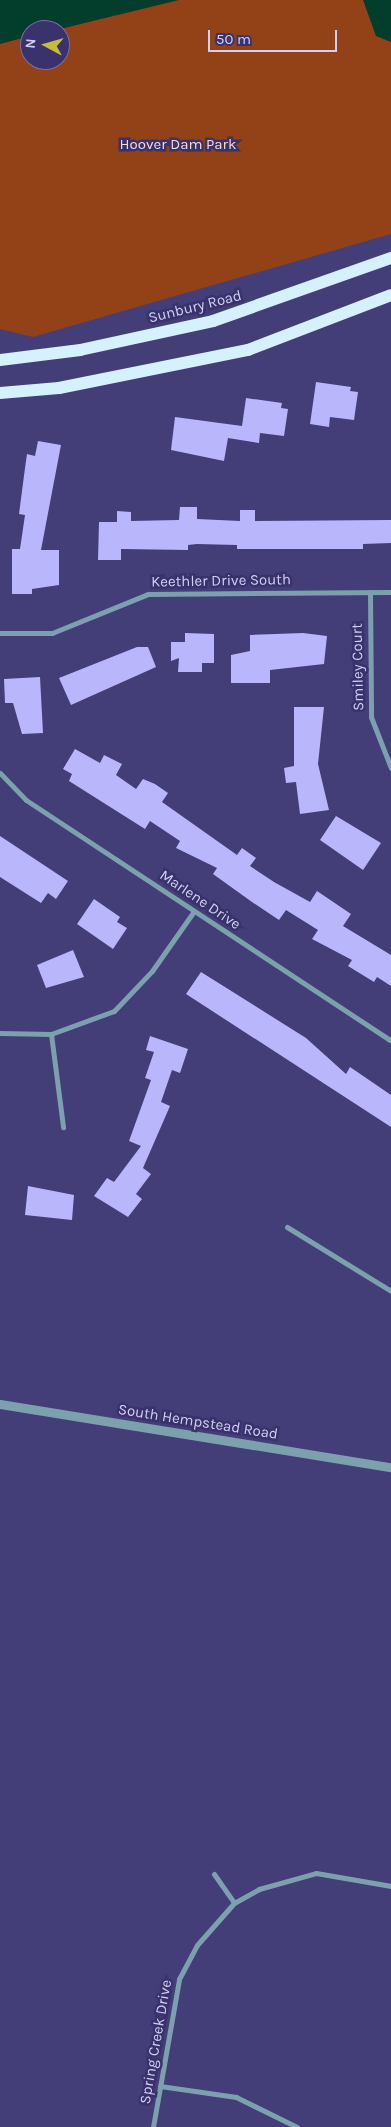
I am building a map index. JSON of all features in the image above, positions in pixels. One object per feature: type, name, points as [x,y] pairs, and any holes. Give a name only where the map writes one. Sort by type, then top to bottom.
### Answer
[{"type":"main road","name":"Sunbury Road","points":[[0,360],[80,350],[213,321],[391,258]]},
{"type":"main road","points":[[0,393],[59,388],[248,350],[391,295]]},
{"type":"street","name":"Smiley Court","points":[[370,592],[371,717],[391,768]]},
{"type":"street","name":"Keethler Drive South","points":[[0,634],[52,633],[148,594],[391,592]]},
{"type":"street","name":"Marlene Drive","points":[[0,773],[26,800],[391,1041]]},
{"type":"street","points":[[0,1033],[51,1034],[114,1011],[152,972],[194,911]]},
{"type":"street","points":[[51,1034],[63,1127]]},
{"type":"street","points":[[287,1227],[391,1291]]},
{"type":"street","name":"South Hempstead Road","points":[[0,1404],[391,1467]]},
{"type":"street","name":"Spring Creek Drive","points":[[153,2127],[179,1979],[196,1944],[234,1903],[259,1889],[316,1873],[391,1886]]},
{"type":"street","points":[[214,1874],[234,1903]]},
{"type":"street","points":[[160,2086],[236,2097],[297,2127]]},
{"type":"green space","name":"Hoover Dam Park","points":[[0,0],[391,0],[391,234],[33,337],[0,329]]},
{"type":"shaded area","points":[[0,0],[179,0],[70,27],[70,20],[20,20],[20,39],[0,44]]},
{"type":"shaded area","points":[[363,0],[391,0],[391,42],[376,36]]},
{"type":"building","points":[[316,382],[351,387],[350,391],[358,392],[354,420],[330,417],[329,427],[310,424]]},
{"type":"building","points":[[246,398],[282,403],[281,408],[288,409],[284,436],[260,433],[259,443],[228,438],[224,461],[171,450],[175,417],[242,426]]},
{"type":"building","points":[[38,441],[61,445],[41,550],[59,550],[59,585],[32,589],[32,594],[12,594],[12,549],[20,549],[25,515],[19,514],[27,454],[35,456]]},
{"type":"building","points":[[180,507],[197,507],[197,519],[240,521],[240,510],[255,510],[255,521],[391,520],[391,543],[363,544],[363,549],[237,549],[237,545],[197,544],[188,545],[188,550],[121,549],[121,560],[98,560],[99,522],[117,522],[117,511],[131,512],[131,521],[179,520]]},
{"type":"building","points":[[185,633],[214,634],[214,663],[202,663],[202,672],[178,672],[179,658],[171,661],[171,642],[185,642]]},
{"type":"building","points":[[303,633],[327,636],[324,664],[270,670],[270,683],[231,683],[231,655],[250,651],[250,635]]},
{"type":"building","points":[[137,647],[148,647],[156,667],[71,705],[59,678]]},
{"type":"building","points":[[40,677],[43,733],[22,734],[13,703],[5,703],[4,679]]},
{"type":"building","points":[[294,707],[324,707],[318,764],[329,810],[300,814],[296,782],[286,783],[284,768],[294,766]]},
{"type":"building","points":[[75,749],[100,763],[104,755],[122,764],[116,775],[136,789],[143,779],[155,784],[168,793],[162,802],[237,855],[242,848],[256,858],[250,866],[274,882],[310,902],[317,891],[351,914],[343,926],[391,955],[391,986],[377,977],[374,982],[348,966],[352,960],[312,939],[318,930],[286,910],[279,920],[252,902],[213,874],[217,868],[176,848],[180,841],[150,821],[145,829],[69,781],[72,774],[63,769]]},
{"type":"building","points":[[336,816],[381,843],[363,870],[320,840]]},
{"type":"building","points":[[0,836],[68,881],[56,899],[48,893],[41,903],[0,877]]},
{"type":"building","points":[[94,899],[120,917],[117,922],[127,928],[113,949],[77,924]]},
{"type":"building","points":[[73,950],[84,977],[46,988],[37,965]]},
{"type":"building","points":[[201,972],[306,1038],[346,1074],[350,1067],[391,1095],[391,1127],[186,994]]},
{"type":"building","points":[[150,1036],[188,1049],[180,1073],[172,1070],[161,1102],[170,1106],[143,1168],[151,1174],[136,1194],[142,1199],[128,1217],[94,1196],[107,1178],[114,1182],[141,1146],[129,1141],[151,1080],[145,1078],[154,1052],[146,1050]]},
{"type":"building","points":[[28,1186],[74,1195],[72,1220],[25,1215]]}]
